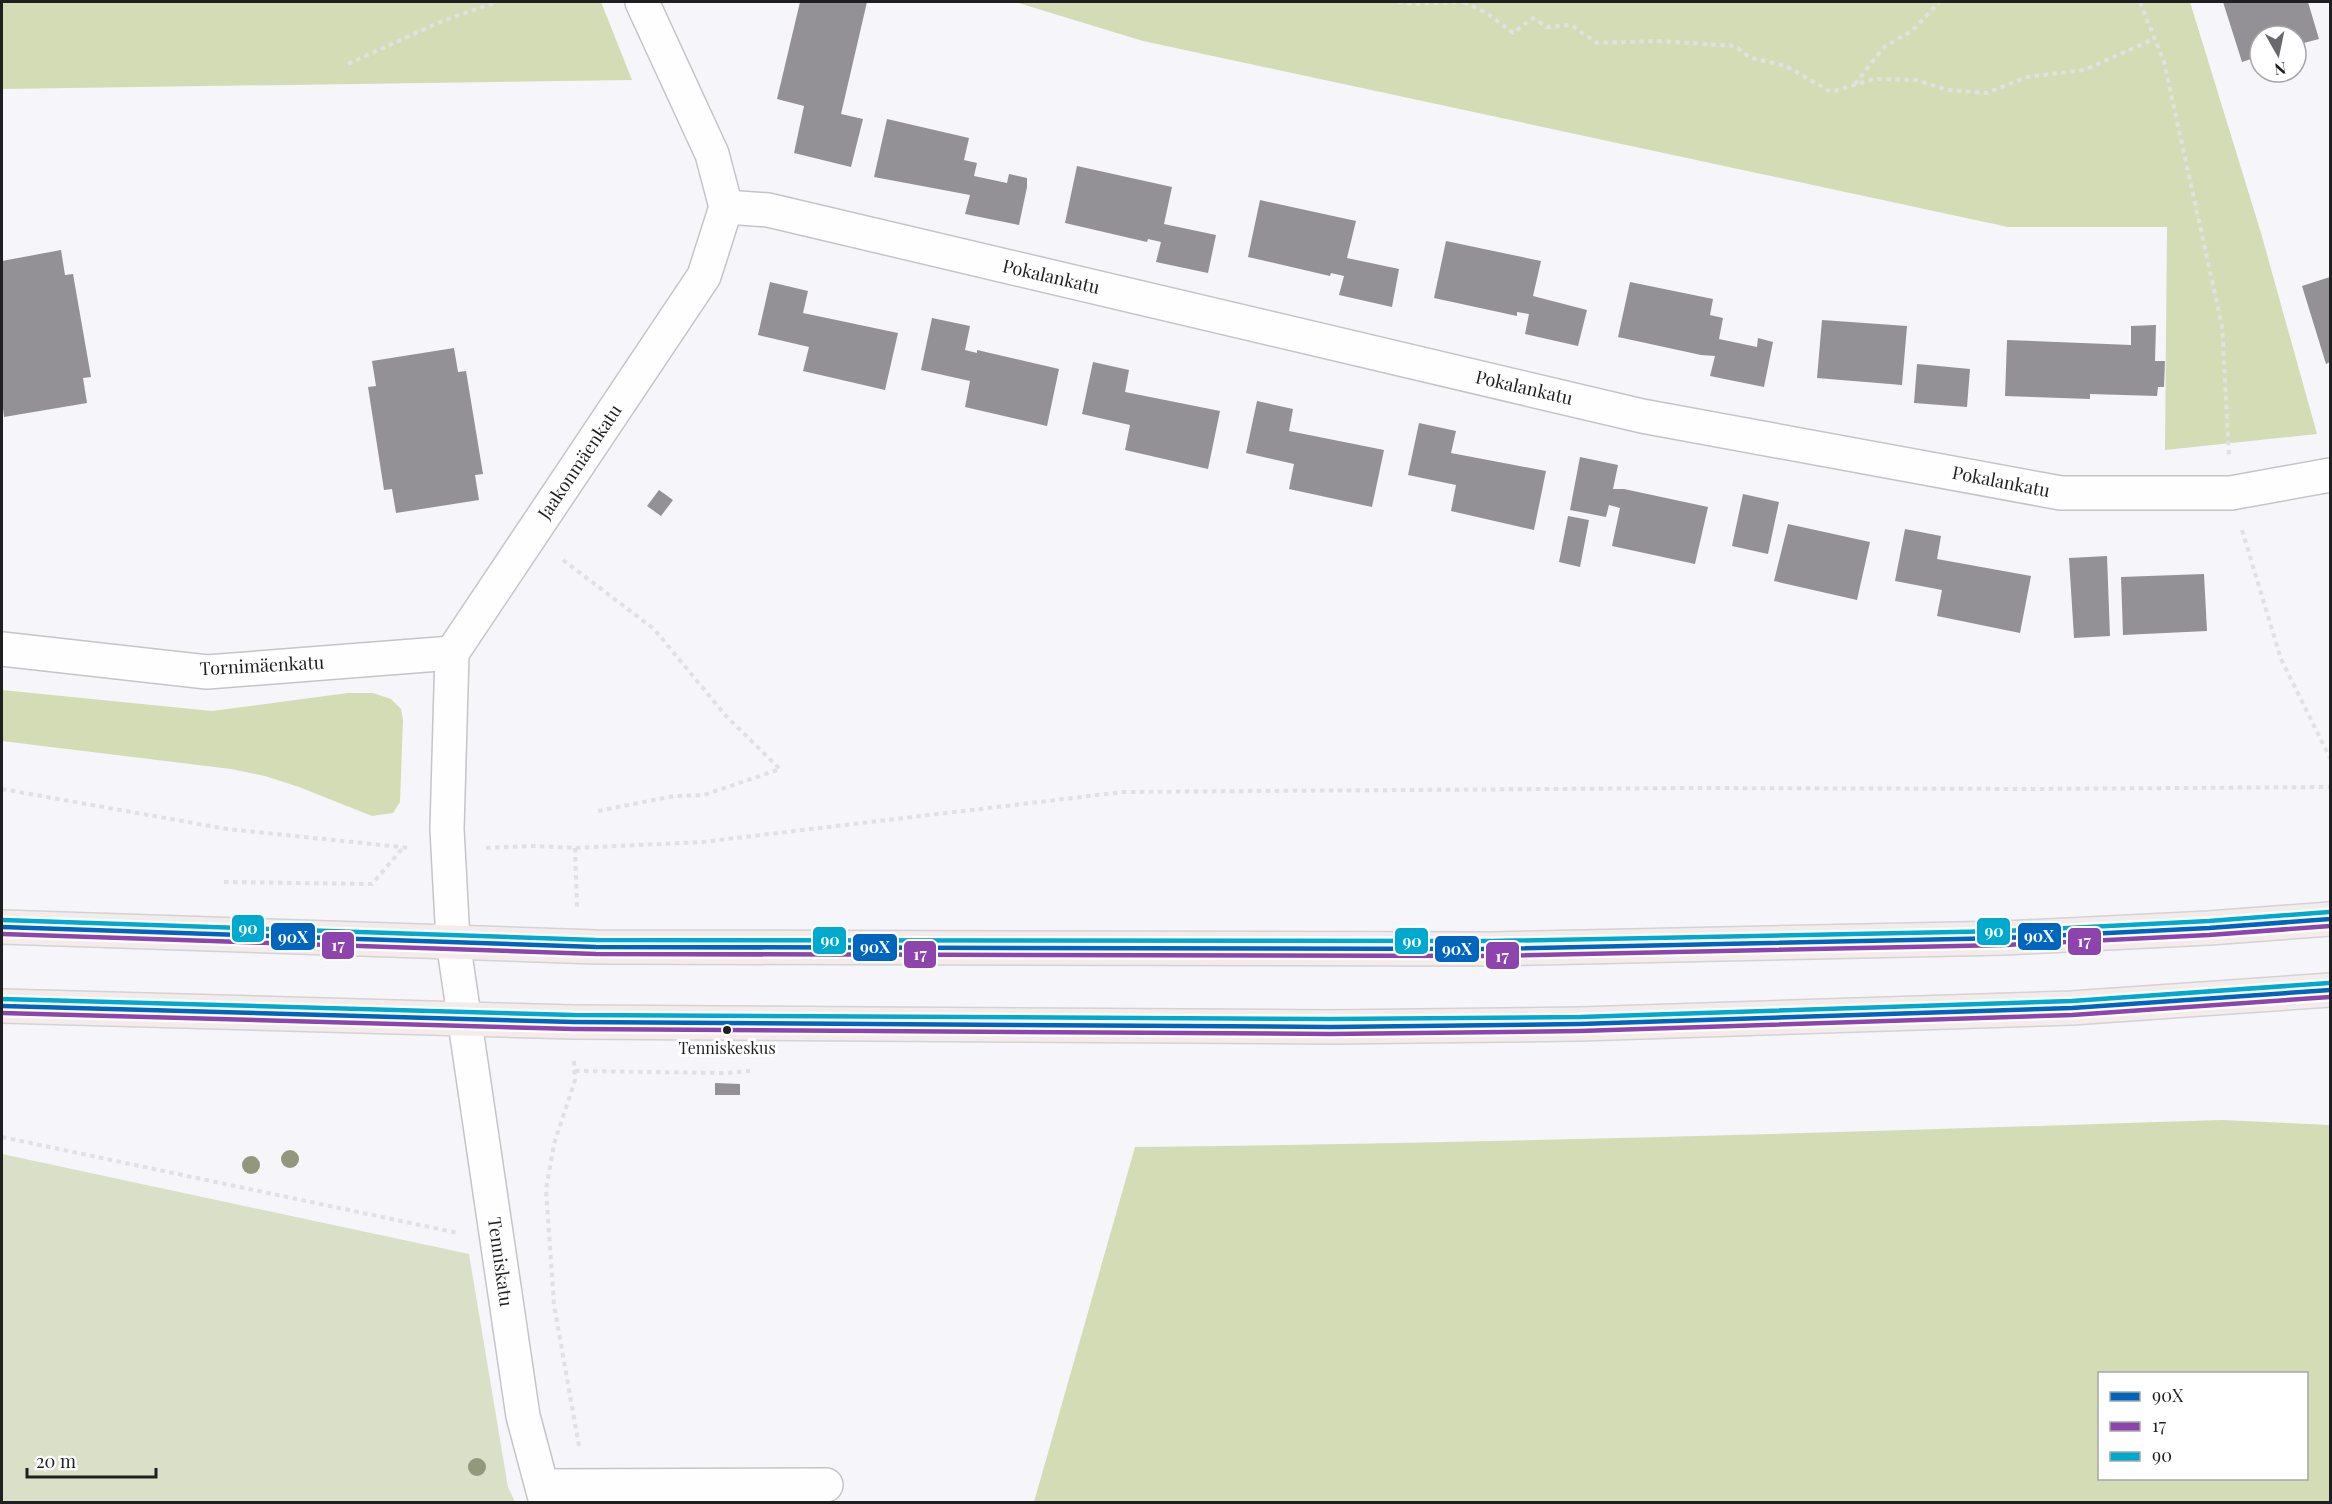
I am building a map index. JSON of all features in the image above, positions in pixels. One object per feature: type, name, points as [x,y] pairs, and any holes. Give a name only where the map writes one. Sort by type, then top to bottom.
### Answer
[{"type":"highway","points":[[2,927],[91,932],[453,941],[575,947],[1504,949],[2005,938],[2209,928],[2331,919]]},
{"type":"highway","points":[[2,1006],[574,1022],[1319,1027],[1568,1024],[2072,1008],[2331,990]]},
{"type":"street","points":[[642,2],[712,154],[726,207]]},
{"type":"street","name":"Pokalankatu","points":[[726,207],[768,210],[1642,416],[2061,493],[2231,493],[2331,476]]},
{"type":"street","name":"Jaakonmäenkatu","points":[[452,652],[704,276],[726,207]]},
{"type":"street","name":"Tornimäenkatu","points":[[2,649],[207,672],[452,652]]},
{"type":"street","points":[[452,652],[447,829],[453,941]]},
{"type":"street","name":"Tenniskatu","points":[[453,941],[523,1416],[544,1494]]},
{"type":"street","points":[[544,1494],[590,1485],[826,1485]]},
{"type":"path","points":[[348,64],[440,22],[496,2]]},
{"type":"path","points":[[1398,2],[1412,4],[1464,2],[1488,14],[1513,33],[1533,18],[1547,27],[1571,25],[1597,44],[1659,41],[1735,46],[1751,58],[1786,66],[1831,92],[1874,79],[1916,80],[1948,90],[1987,93],[2027,77],[2084,70],[2154,39]]},
{"type":"path","points":[[1855,84],[1884,46],[1912,31],[1939,2]]},
{"type":"path","points":[[2140,2],[2164,62],[2222,326],[2231,493],[2281,659],[2331,758]]},
{"type":"path","points":[[563,560],[654,629],[726,716],[780,769],[704,795],[674,796],[598,810]]},
{"type":"path","points":[[497,848],[533,846],[575,848],[702,842],[1123,792],[2331,787]]},
{"type":"path","points":[[2,789],[227,830],[402,849],[412,848]]},
{"type":"path","points":[[575,848],[578,884],[575,947]]},
{"type":"path","points":[[224,882],[372,884],[402,849]]},
{"type":"path","points":[[574,1022],[575,1080],[554,1144],[546,1190],[554,1305],[578,1443],[590,1485]]},
{"type":"path","points":[[574,1071],[750,1071]]},
{"type":"path","points":[[2,1137],[497,1241]]},
{"type":"green space","points":[[2,2],[601,2],[632,80],[2,89]]},
{"type":"green space","points":[[1015,2],[2190,2],[2261,233],[2317,434],[2165,450],[2167,227],[2008,227],[1143,41]]},
{"type":"green space","points":[[2,690],[212,711],[348,693],[373,693],[391,699],[401,709],[403,720],[400,802],[393,813],[372,816],[299,787],[265,776],[231,769],[2,741]]},
{"type":"green space","points":[[2222,1120],[2330,1125],[2330,1502],[1034,1502],[1135,1147],[1814,1133]]},
{"type":"green space","points":[[2,1154],[469,1254],[508,1487],[515,1502],[2,1502]]},
{"type":"building","points":[[800,2],[867,2],[841,114],[863,119],[851,167],[794,153],[804,106],[777,99]]},
{"type":"building","points":[[2223,2],[2308,2],[2319,39],[2308,42],[2308,24],[2248,24],[2248,60],[2242,62]]},
{"type":"building","points":[[887,119],[969,138],[964,160],[977,163],[974,176],[1007,183],[1009,174],[1027,178],[1019,225],[965,214],[970,195],[874,177]]},
{"type":"building","points":[[1077,166],[1172,187],[1164,224],[1216,235],[1208,273],[1156,262],[1161,242],[1148,239],[1147,242],[1065,223]]},
{"type":"building","points":[[1260,200],[1356,221],[1347,258],[1399,269],[1392,307],[1339,295],[1344,276],[1331,273],[1330,276],[1248,257]]},
{"type":"building","points":[[1446,241],[1541,261],[1533,296],[1587,310],[1578,346],[1525,334],[1529,314],[1517,312],[1517,316],[1434,298]]},
{"type":"building","points":[[61,250],[65,275],[73,274],[91,377],[83,378],[87,403],[4,417],[2,261]]},
{"type":"building","points":[[2330,277],[2330,362],[2326,364],[2302,286]]},
{"type":"building","points":[[770,282],[808,291],[803,313],[898,333],[885,390],[803,371],[809,347],[758,335]]},
{"type":"building","points":[[1630,282],[1713,299],[1710,315],[1723,318],[1719,339],[1757,347],[1758,338],[1773,342],[1764,387],[1710,376],[1715,356],[1618,337]]},
{"type":"building","points":[[932,318],[970,326],[965,350],[977,353],[977,350],[1059,369],[1047,426],[965,407],[970,381],[921,370]]},
{"type":"building","points":[[1822,320],[1907,326],[1902,385],[1817,378]]},
{"type":"building","points":[[2156,325],[2155,361],[2165,361],[2164,387],[2158,387],[2157,396],[2090,394],[2090,399],[2005,396],[2007,340],[2131,345],[2131,326]]},
{"type":"building","points":[[454,348],[458,372],[466,371],[483,474],[475,475],[479,500],[396,513],[392,489],[384,490],[368,387],[376,386],[372,361]]},
{"type":"building","points":[[1093,362],[1129,370],[1125,392],[1220,411],[1208,469],[1125,450],[1130,425],[1082,414]]},
{"type":"building","points":[[1917,364],[1970,369],[1967,407],[1914,403]]},
{"type":"building","points":[[1257,401],[1293,409],[1289,431],[1384,450],[1372,507],[1289,489],[1294,464],[1246,453]]},
{"type":"building","points":[[1419,423],[1456,431],[1451,453],[1546,471],[1534,530],[1451,511],[1456,485],[1408,475]]},
{"type":"building","points":[[1580,457],[1618,465],[1613,489],[1624,489],[1708,507],[1695,564],[1612,546],[1620,508],[1609,505],[1606,517],[1570,510]]},
{"type":"building","points":[[659,490],[673,500],[661,516],[647,506]]},
{"type":"building","points":[[1743,494],[1779,502],[1768,554],[1732,546]]},
{"type":"building","points":[[1568,516],[1589,520],[1580,567],[1559,562]]},
{"type":"building","points":[[1788,524],[1870,542],[1857,600],[1774,581]]},
{"type":"building","points":[[1905,529],[1941,536],[1937,559],[2031,576],[2020,633],[1937,616],[1942,590],[1895,581]]},
{"type":"building","points":[[2107,556],[2110,636],[2074,638],[2069,558]]},
{"type":"building","points":[[2204,574],[2207,631],[2123,635],[2121,577]]},
{"type":"building","points":[[715,1083],[740,1084],[740,1095],[715,1095]]},
{"type":"transit line","name":"90","points":[[2,920],[596,940],[1492,941],[2005,931],[2209,921],[2329,912]]},
{"type":"transit line","name":"90X","points":[[2,927],[596,947],[1492,949],[2005,938],[2209,928],[2330,919]]},
{"type":"transit line","name":"17","points":[[2,934],[596,954],[1492,956],[2005,945],[2209,935],[2330,926]]},
{"type":"transit line","name":"90","points":[[2,999],[574,1015],[1331,1019],[1580,1017],[2072,1001],[2329,983]]},
{"type":"transit line","name":"90X","points":[[2,1006],[574,1022],[1331,1027],[1580,1024],[2072,1008],[2330,990]]},
{"type":"transit line","name":"17","points":[[2,1013],[574,1029],[1331,1034],[1580,1031],[2072,1015],[2330,997]]},
{"type":"place","name":"Tenniskeskus","points":[[727,1030]]}]
